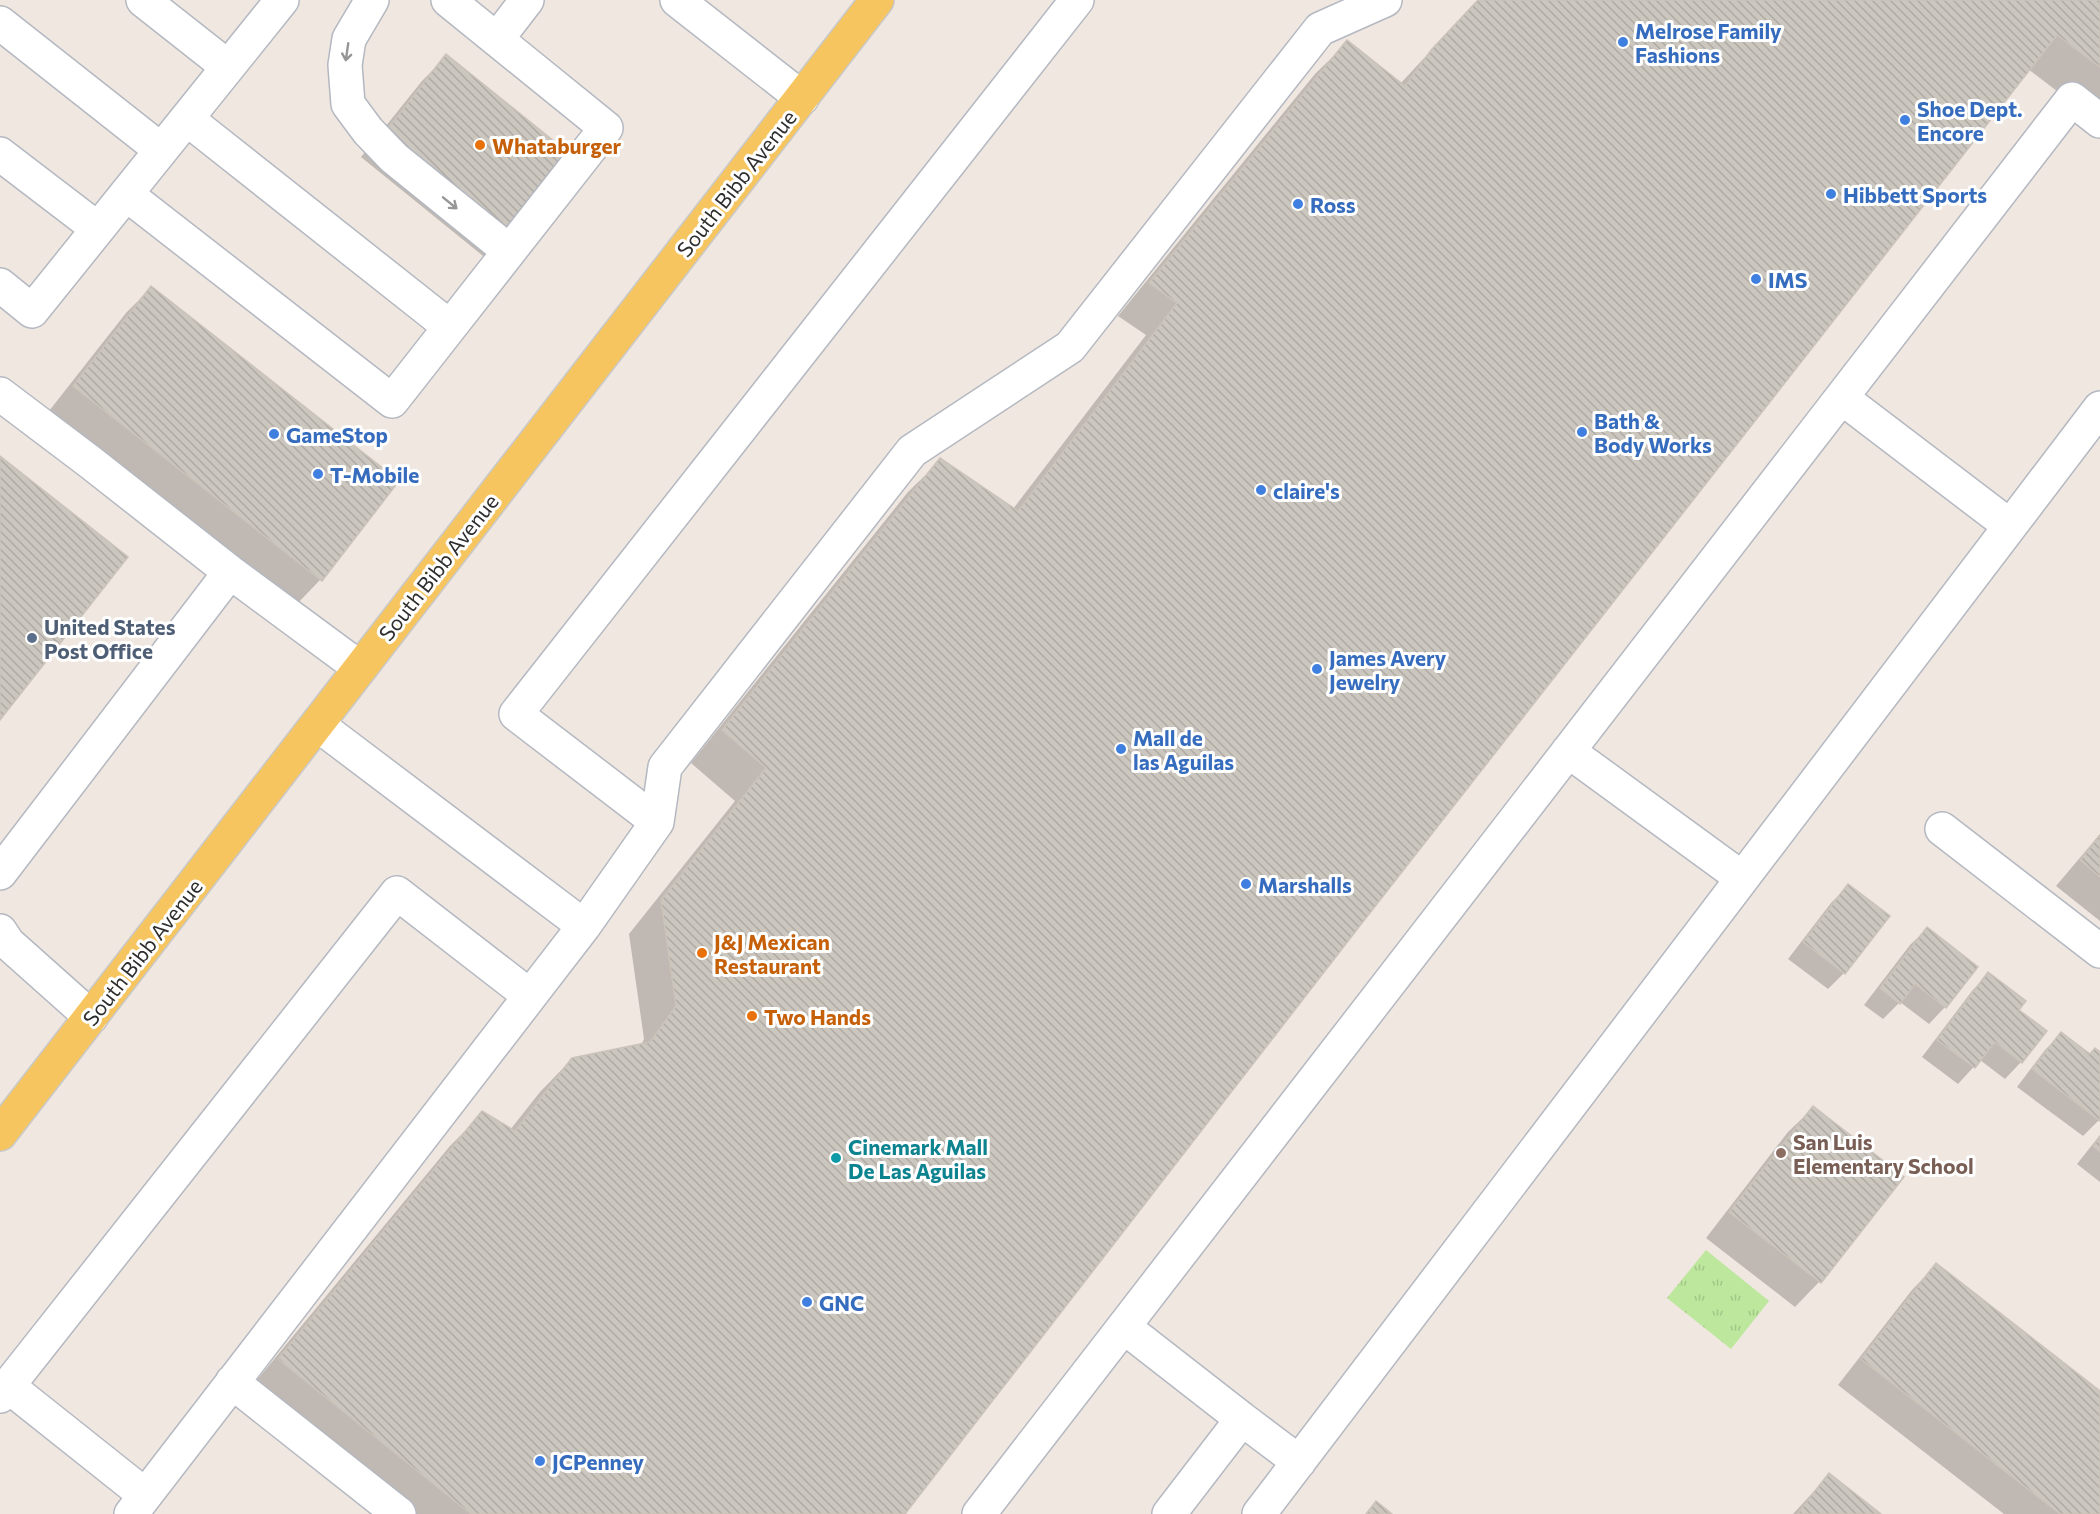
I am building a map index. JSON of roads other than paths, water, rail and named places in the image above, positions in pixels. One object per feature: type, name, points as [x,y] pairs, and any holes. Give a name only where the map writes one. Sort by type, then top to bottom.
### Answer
[{"type":"main road","name":"South Bibb Avenue","points":[[0,1134],[877,0]]},
{"type":"street","points":[[143,0],[228,68]]},
{"type":"street","points":[[0,285],[33,310],[282,0]]},
{"type":"street","points":[[372,0],[349,39],[345,65],[348,104],[368,131],[394,158],[509,251]]},
{"type":"street","points":[[126,194],[392,401],[606,128],[448,0]]},
{"type":"street","points":[[497,39],[527,0]]},
{"type":"street","points":[[677,0],[802,98]]},
{"type":"street","points":[[657,822],[516,714],[1077,0]]},
{"type":"street","points":[[530,996],[397,893],[4,1391],[138,1505],[584,926],[657,822],[665,767],[912,451],[1070,346],[1320,29],[1385,0]]},
{"type":"street","points":[[0,23],[161,150]]},
{"type":"street","points":[[980,1514],[2072,99],[2100,121]]},
{"type":"street","points":[[187,119],[450,327]]},
{"type":"street","points":[[0,154],[98,229]]},
{"type":"street","points":[[0,394],[230,572],[360,668]]},
{"type":"street","points":[[1842,398],[2010,526]]},
{"type":"street","points":[[1259,1514],[2100,408]]},
{"type":"street","points":[[0,873],[230,572]]},
{"type":"street","points":[[318,725],[584,926]]},
{"type":"street","points":[[1568,751],[1742,878]]},
{"type":"street","points":[[1942,829],[2100,951]]},
{"type":"street","points":[[0,931],[8,943],[91,1017]]},
{"type":"street","points":[[1124,1327],[1299,1462]]},
{"type":"street","points":[[232,1382],[399,1514]]},
{"type":"street","points":[[1168,1514],[1242,1419]]},
{"type":"place","name":"Melrose Family Fashions","points":[[1623,42]]},
{"type":"place","name":"Shoe Dept. Encore","points":[[1905,120]]},
{"type":"place","name":"Whataburger","points":[[480,145]]},
{"type":"place","name":"Hibbett Sports","points":[[1831,194]]},
{"type":"place","name":"Ross","points":[[1298,204]]},
{"type":"place","name":"IMS","points":[[1756,279]]},
{"type":"place","name":"Bath & Body Works","points":[[1582,432]]},
{"type":"place","name":"GameStop","points":[[274,434]]},
{"type":"place","name":"T-Mobile","points":[[318,474]]},
{"type":"place","name":"claire's","points":[[1261,490]]},
{"type":"place","name":"United States Post Office","points":[[32,638]]},
{"type":"place","name":"James Avery Jewelry","points":[[1317,669]]},
{"type":"place","name":"Mall de las Aguilas","points":[[1121,749]]},
{"type":"place","name":"Marshalls","points":[[1246,884]]},
{"type":"place","name":"J&J Mexican Restaurant","points":[[702,953]]},
{"type":"place","name":"Two Hands","points":[[752,1016]]},
{"type":"place","name":"San Luis Elementary School","points":[[1781,1153]]},
{"type":"place","name":"Cinemark Mall De Las Aguilas","points":[[836,1158]]},
{"type":"place","name":"GNC","points":[[807,1302]]},
{"type":"place","name":"JCPenney","points":[[540,1461]]}]
